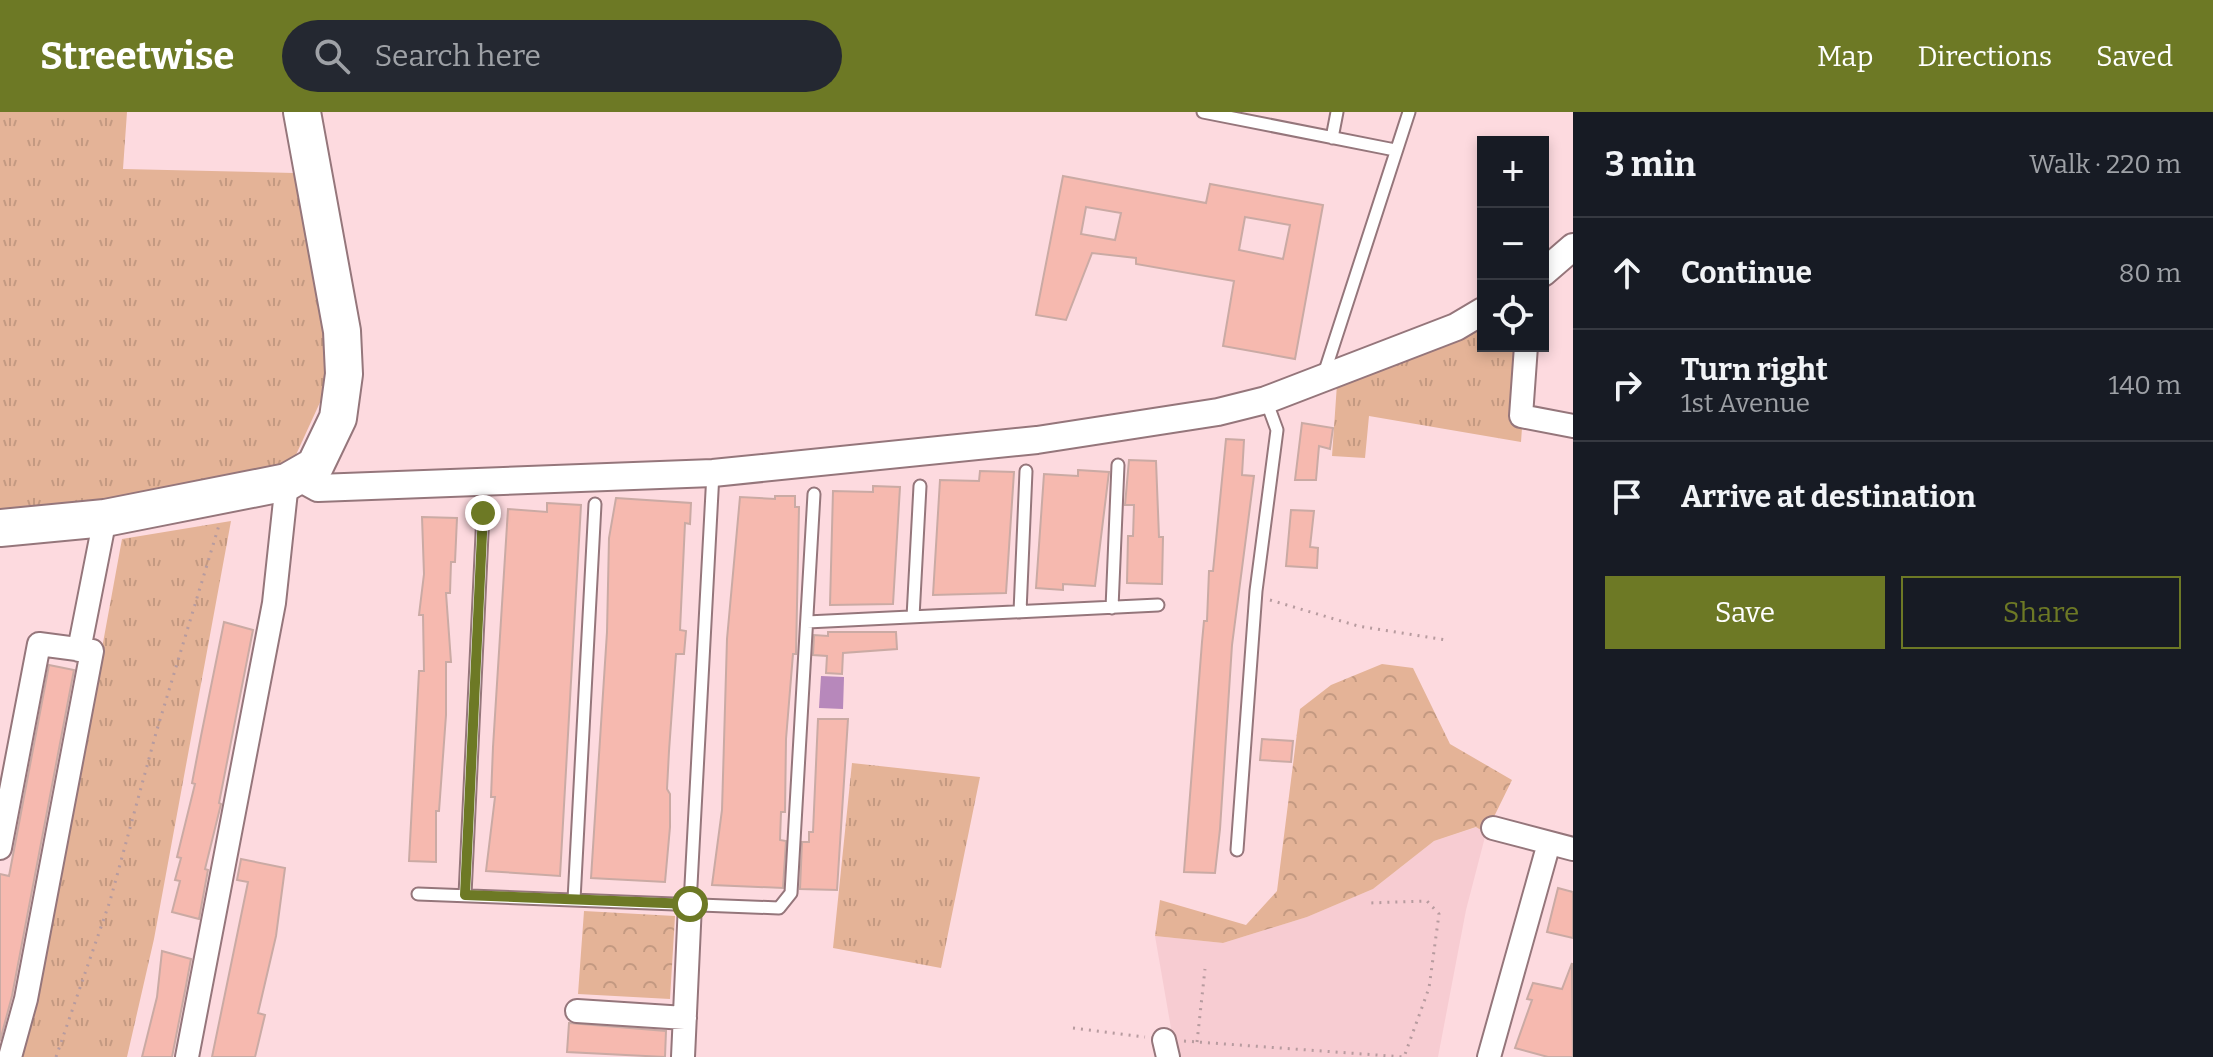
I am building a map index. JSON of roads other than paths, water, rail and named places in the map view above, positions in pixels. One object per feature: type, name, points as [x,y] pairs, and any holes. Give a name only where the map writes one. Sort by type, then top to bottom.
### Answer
[{"type":"highway","points":[[0,528],[105,518],[292,480],[315,466],[324,453],[338,418],[344,374],[342,331],[302,112]]},
{"type":"street","points":[[1549,268],[1573,247]]},
{"type":"street","points":[[187,1057],[278,578],[292,480],[318,488],[713,473],[1037,440],[1218,412],[1266,400],[1456,327],[1477,315]]},
{"type":"street","points":[[1526,352],[1521,416],[1573,426]]},
{"type":"street","points":[[79,650],[105,518]]},
{"type":"street","points":[[0,848],[39,644],[92,651],[26,999],[10,1057]]},
{"type":"street","points":[[1493,828],[1573,849]]},
{"type":"street","points":[[1489,1057],[1549,843]]},
{"type":"street","points":[[683,1057],[690,904]]},
{"type":"street","points":[[577,1011],[685,1018]]},
{"type":"lane","points":[[1203,112],[1234,115],[1395,150]]},
{"type":"lane","points":[[1332,138],[1337,112]]},
{"type":"lane","points":[[1323,379],[1409,112]]},
{"type":"lane","points":[[1237,850],[1256,591],[1277,430],[1266,400]]},
{"type":"lane","points":[[1112,608],[1118,465]]},
{"type":"lane","points":[[1020,612],[1026,471]]},
{"type":"lane","points":[[690,904],[713,473]]},
{"type":"lane","points":[[913,617],[920,486]]},
{"type":"lane","points":[[418,894],[779,908],[791,893],[814,494]]},
{"type":"lane","points":[[574,900],[595,504]]},
{"type":"lane","points":[[465,895],[483,513]]},
{"type":"lane","points":[[807,622],[1158,605]]}]
